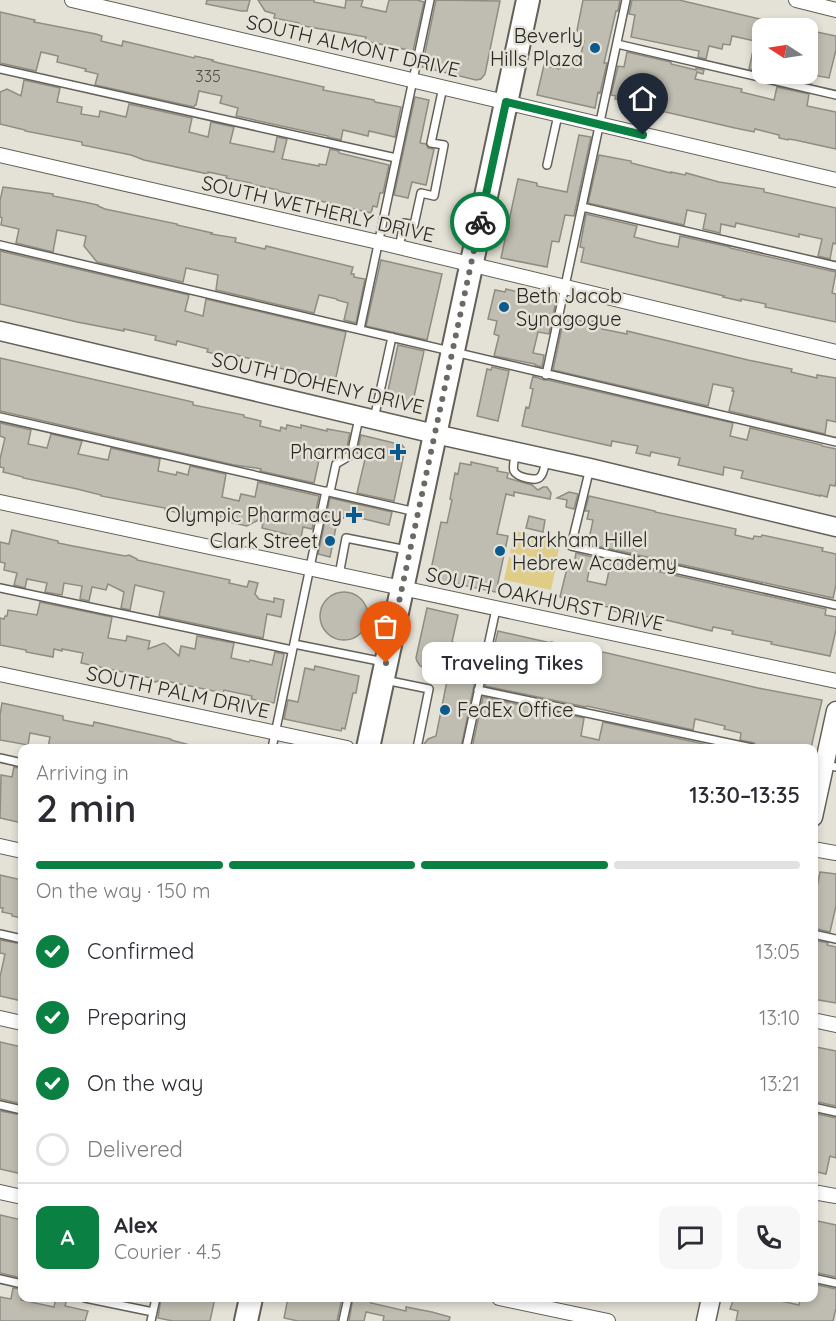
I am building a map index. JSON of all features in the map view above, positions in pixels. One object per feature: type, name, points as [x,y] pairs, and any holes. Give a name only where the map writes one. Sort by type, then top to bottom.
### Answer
[{"type":"main road","points":[[369,744],[528,0]]},
{"type":"main road","points":[[246,1321],[250,1302]]},
{"type":"street","name":"SOUTH ALMONT DRIVE","points":[[72,0],[836,180]]},
{"type":"street","points":[[796,0],[836,9]]},
{"type":"street","name":"SOUTH WETHERLY DRIVE","points":[[0,155],[378,242],[836,352]]},
{"type":"street","name":"SOUTH DOHENY DRIVE","points":[[0,331],[836,527]]},
{"type":"street","name":"SOUTH OAKHURST DRIVE","points":[[0,502],[836,681]]},
{"type":"street","name":"SOUTH PALM DRIVE","points":[[0,674],[328,744]]},
{"type":"street","points":[[818,793],[836,711]]},
{"type":"street","points":[[0,846],[18,850]]},
{"type":"street","points":[[818,850],[836,853]]},
{"type":"street","points":[[0,1018],[18,1022]]},
{"type":"street","points":[[818,1021],[836,1025]]},
{"type":"street","points":[[0,1192],[18,1196]]},
{"type":"street","points":[[818,1193],[836,1196]]},
{"type":"street","points":[[518,1302],[608,1321]]},
{"type":"street","points":[[706,1321],[710,1302]]},
{"type":"lane","points":[[360,329],[430,0]]},
{"type":"lane","points":[[546,375],[626,0]]},
{"type":"lane","points":[[617,44],[836,95]]},
{"type":"lane","points":[[0,69],[396,158]]},
{"type":"lane","points":[[399,248],[404,223],[414,225],[420,193],[434,196],[444,145],[431,143],[443,87]]},
{"type":"lane","points":[[547,165],[558,115]]},
{"type":"lane","points":[[582,207],[836,266]]},
{"type":"lane","points":[[0,245],[836,442]]},
{"type":"lane","points":[[273,744],[310,568],[336,464],[351,455],[367,418],[392,337]]},
{"type":"lane","points":[[0,417],[419,513]]},
{"type":"lane","points":[[590,468],[571,546],[836,604]]},
{"type":"lane","points":[[339,575],[346,538],[410,551]]},
{"type":"lane","points":[[0,588],[293,647],[385,671],[429,689],[418,744]]},
{"type":"lane","points":[[467,744],[495,609]]},
{"type":"lane","points":[[478,690],[733,744]]},
{"type":"lane","points":[[0,759],[18,762]]},
{"type":"lane","points":[[0,934],[18,938]]},
{"type":"lane","points":[[818,935],[836,939]]},
{"type":"lane","points":[[0,1105],[18,1109]]},
{"type":"lane","points":[[818,1108],[836,1112]]},
{"type":"lane","points":[[0,1279],[18,1283]]},
{"type":"lane","points":[[818,1279],[836,1283]]},
{"type":"lane","points":[[104,1302],[153,1312]]},
{"type":"lane","points":[[151,1321],[155,1302]]},
{"type":"lane","points":[[343,1321],[347,1302]]},
{"type":"shaded area","points":[[514,531],[561,540],[556,562],[510,553]]},
{"type":"shaded area","points":[[509,557],[556,567],[551,590],[504,580]]},
{"type":"building","points":[[207,0],[250,0],[247,11],[241,11],[206,4]]},
{"type":"building","points":[[258,0],[314,0],[314,2],[345,8],[346,0],[363,0],[361,6],[386,12],[389,0],[424,2],[413,51],[365,41],[366,37],[274,18],[275,14],[265,11]]},
{"type":"building","points":[[436,0],[500,1],[485,74],[481,79],[476,80],[422,67]]},
{"type":"building","name":"Beverly Hills Plaza","points":[[583,0],[620,0],[595,108],[537,95],[544,65],[559,69],[581,54],[584,41],[577,30]]},
{"type":"building","points":[[632,0],[679,0],[756,18],[752,18],[752,40],[732,36],[730,45],[723,44],[722,49],[709,46],[706,59],[698,57],[699,51],[631,37],[635,15],[629,14]]},
{"type":"building","points":[[0,12],[35,20],[34,22],[96,34],[102,36],[101,41],[122,46],[123,41],[194,58],[195,56],[324,87],[323,90],[401,107],[395,137],[369,131],[368,136],[343,130],[341,140],[236,116],[238,108],[220,103],[222,96],[199,91],[194,107],[95,85],[98,74],[57,62],[58,56],[41,52],[36,71],[0,63]]},
{"type":"building","points":[[818,32],[836,36],[836,50],[829,78],[818,76]]},
{"type":"building","points":[[627,52],[696,70],[696,68],[704,70],[703,74],[697,72],[695,79],[742,89],[741,92],[774,100],[777,87],[809,94],[807,106],[836,112],[836,149],[779,138],[779,135],[755,129],[754,132],[661,111],[662,108],[642,103],[641,105],[615,99],[616,96],[611,95],[618,66],[624,67]]},
{"type":"building","points":[[24,80],[60,88],[57,102],[82,107],[81,114],[99,117],[100,111],[126,117],[129,104],[192,118],[189,132],[208,137],[211,122],[234,127],[230,143],[274,152],[277,137],[287,139],[282,159],[319,166],[319,164],[326,165],[330,149],[389,165],[383,193],[380,193],[377,207],[373,206],[371,213],[226,178],[227,176],[144,160],[131,155],[82,145],[82,142],[0,124],[0,92],[7,89],[21,96]]},
{"type":"building","points":[[415,97],[429,100],[420,143],[434,149],[426,185],[412,182],[408,198],[394,195]]},
{"type":"building","points":[[579,135],[591,137],[574,216],[565,215],[559,242],[552,241],[547,267],[501,258],[518,179],[537,183],[537,186],[567,192]]},
{"type":"building","points":[[599,155],[631,161],[631,163],[671,173],[685,175],[686,173],[719,182],[764,189],[764,192],[836,208],[836,244],[833,243],[830,259],[818,256],[822,239],[799,234],[799,237],[736,223],[735,227],[721,224],[720,233],[703,229],[706,214],[687,210],[684,225],[588,203]]},
{"type":"building","points":[[3,187],[53,194],[53,196],[98,205],[105,209],[236,238],[235,242],[265,249],[266,246],[353,267],[351,274],[354,274],[354,277],[365,279],[356,323],[344,320],[348,303],[337,299],[319,295],[314,313],[216,290],[218,275],[186,268],[183,282],[97,262],[84,246],[86,236],[57,230],[53,252],[16,243],[19,229],[1,225],[0,201]]},
{"type":"building","points":[[586,214],[637,226],[634,237],[658,243],[678,247],[680,236],[836,272],[832,293],[836,294],[836,322],[581,262],[584,248],[580,247]]},
{"type":"building","points":[[0,251],[189,295],[185,311],[203,316],[206,299],[346,332],[334,386],[314,381],[315,377],[302,373],[260,364],[260,361],[231,354],[230,357],[207,352],[208,349],[177,341],[176,345],[155,340],[156,336],[77,322],[0,304]]},
{"type":"building","points":[[381,260],[442,274],[427,340],[366,326]]},
{"type":"building","points":[[506,289],[556,301],[549,334],[538,332],[533,353],[544,355],[542,367],[494,356],[499,336],[494,334],[497,321],[488,319],[495,290],[505,292]]},
{"type":"building","points":[[564,317],[586,322],[594,321],[603,326],[602,329],[627,334],[627,331],[792,369],[791,372],[817,378],[817,375],[836,378],[836,422],[827,420],[825,434],[729,411],[733,388],[713,384],[708,406],[553,370]]},
{"type":"building","points":[[398,345],[424,351],[412,406],[386,400]]},
{"type":"building","points":[[0,358],[193,402],[193,405],[244,415],[244,417],[261,421],[260,426],[280,431],[281,427],[286,429],[287,425],[301,428],[301,425],[350,433],[346,451],[322,446],[314,483],[260,471],[261,469],[234,465],[0,411]]},
{"type":"building","points":[[492,367],[509,371],[498,421],[477,416],[487,369],[491,370]]},
{"type":"building","points":[[533,376],[733,423],[730,436],[747,440],[750,428],[836,449],[835,486],[830,485],[827,497],[820,496],[741,478],[743,471],[724,467],[723,475],[678,465],[680,458],[651,452],[650,456],[636,453],[638,446],[612,441],[611,446],[522,426],[526,407],[529,408]]},
{"type":"building","points":[[0,423],[31,430],[28,444],[47,448],[51,434],[82,441],[78,454],[108,460],[111,448],[160,459],[158,471],[188,475],[190,466],[226,474],[222,497],[239,501],[241,494],[255,497],[258,482],[319,496],[312,529],[303,527],[301,538],[262,528],[264,517],[247,526],[219,520],[220,516],[200,512],[199,516],[165,510],[165,508],[101,496],[3,472],[4,468],[0,467],[0,459],[5,438],[0,436]]},
{"type":"building","points":[[361,435],[402,445],[405,449],[394,501],[357,493],[366,455],[357,453]]},
{"type":"building","points":[[471,462],[498,468],[497,471],[508,473],[507,478],[532,485],[538,490],[547,487],[551,493],[550,499],[514,492],[514,496],[506,494],[497,534],[508,536],[496,592],[429,579],[441,522],[447,523],[455,473],[458,474],[460,463],[471,465]]},
{"type":"building","points":[[569,492],[578,494],[574,509],[566,507],[567,500],[557,498]]},
{"type":"building","points":[[589,496],[736,529],[735,535],[753,539],[754,536],[761,537],[762,535],[823,548],[822,551],[836,554],[836,585],[833,598],[588,544],[593,520],[587,519],[589,511],[585,511]]},
{"type":"building","points":[[330,498],[392,512],[389,525],[348,515],[337,522],[330,557],[318,554]]},
{"type":"building","points":[[529,516],[545,520],[543,532],[526,528]]},
{"type":"building","points":[[12,530],[58,541],[58,543],[129,555],[137,560],[230,580],[229,583],[247,587],[249,581],[258,583],[255,594],[259,599],[274,602],[274,598],[284,600],[281,617],[267,614],[263,638],[159,616],[164,592],[135,585],[130,610],[121,608],[124,592],[108,584],[106,590],[92,587],[89,601],[80,599],[82,586],[64,583],[62,595],[45,592],[47,583],[27,579],[25,588],[14,585],[17,573],[4,570],[5,563],[0,562],[0,542],[9,544]]},
{"type":"building","points":[[576,553],[592,557],[587,581],[606,585],[611,561],[826,609],[825,615],[836,617],[836,630],[830,656],[732,634],[733,631],[713,627],[712,631],[662,619],[613,611],[613,608],[560,597],[567,568],[573,569]]},
{"type":"building","points":[[339,592],[349,592],[361,599],[368,611],[368,621],[361,633],[349,640],[339,640],[324,629],[320,621],[320,611],[331,596]]},
{"type":"building","points":[[40,602],[112,617],[108,638],[126,641],[127,636],[150,641],[148,649],[164,643],[179,656],[181,646],[195,649],[197,636],[234,643],[231,658],[249,662],[250,660],[272,665],[275,652],[284,654],[274,703],[251,699],[252,696],[224,690],[223,693],[161,680],[155,682],[152,678],[81,663],[83,653],[54,649],[53,657],[0,645],[0,618],[4,619],[7,616],[8,610],[37,615]]},
{"type":"building","points":[[427,608],[458,615],[452,642],[461,645],[459,653],[480,657],[462,744],[424,744],[428,739],[436,736],[449,671],[420,666],[416,658]]},
{"type":"building","points":[[498,631],[822,700],[812,744],[755,744],[740,740],[741,733],[724,729],[725,726],[695,719],[693,730],[485,686]]},
{"type":"building","points":[[315,666],[359,676],[345,729],[342,728],[341,731],[284,719],[288,700],[298,702],[305,668],[314,670]]},
{"type":"building","points":[[483,697],[584,718],[581,736],[599,740],[603,722],[704,744],[473,744]]},
{"type":"building","points":[[2,703],[63,716],[63,720],[93,726],[94,722],[186,744],[49,744],[50,737],[30,733],[28,744],[22,744],[0,740]]},
{"type":"building","points":[[14,767],[18,768],[18,822],[0,818],[1,775],[12,777]]},
{"type":"building","points":[[820,872],[836,874],[836,906],[830,932],[818,929]]},
{"type":"building","points":[[0,875],[18,879],[18,917],[2,912],[3,908],[0,908]]},
{"type":"building","points":[[0,940],[18,943],[18,1000],[0,996],[0,977],[5,954],[0,953]]},
{"type":"building","points":[[818,941],[836,947],[836,1003],[818,1000]]},
{"type":"building","points":[[0,1042],[18,1046],[18,1103],[0,1099]]},
{"type":"building","points":[[818,1047],[836,1051],[836,1106],[818,1102]]},
{"type":"building","points":[[0,1111],[18,1114],[18,1173],[0,1169]]},
{"type":"building","points":[[818,1114],[836,1118],[836,1158],[830,1156],[826,1174],[818,1172]]},
{"type":"building","points":[[0,1215],[18,1219],[18,1277],[0,1273]]},
{"type":"building","points":[[818,1221],[836,1225],[836,1277],[818,1273]]},
{"type":"building","points":[[818,1285],[836,1289],[833,1321],[736,1321],[738,1311],[730,1309],[733,1302],[786,1302],[799,1305],[799,1302],[818,1302]]},
{"type":"building","points":[[13,1288],[18,1289],[18,1302],[54,1307],[55,1302],[66,1302],[65,1306],[88,1311],[85,1321],[0,1321],[0,1297],[11,1299]]},
{"type":"building","points":[[160,1302],[214,1302],[210,1321],[173,1321],[158,1318]]},
{"type":"building","points":[[287,1302],[341,1302],[337,1321],[298,1321],[284,1318]]},
{"type":"building","points":[[352,1302],[371,1302],[406,1311],[406,1307],[450,1317],[449,1321],[383,1321],[384,1316],[366,1312],[364,1321],[349,1321]]},
{"type":"way so far","points":[[386,663],[480,222]]},
{"type":"place","name":"Beverly Hills Plaza","points":[[595,48]]},
{"type":"place","name":"Beth Jacob Synagogue","points":[[504,307]]},
{"type":"place","name":"Pharmaca","points":[[398,452]]},
{"type":"place","name":"Olympic Pharmacy","points":[[354,515]]},
{"type":"place","name":"Clark Street","points":[[330,541]]},
{"type":"place","name":"Harkham Hillel Hebrew Academy","points":[[500,551]]},
{"type":"place","name":"Traveling Tikes","points":[[386,663]]},
{"type":"place","name":"FedEx Office","points":[[445,710]]},
{"type":"route","points":[[480,222],[506,102],[643,135]]}]
